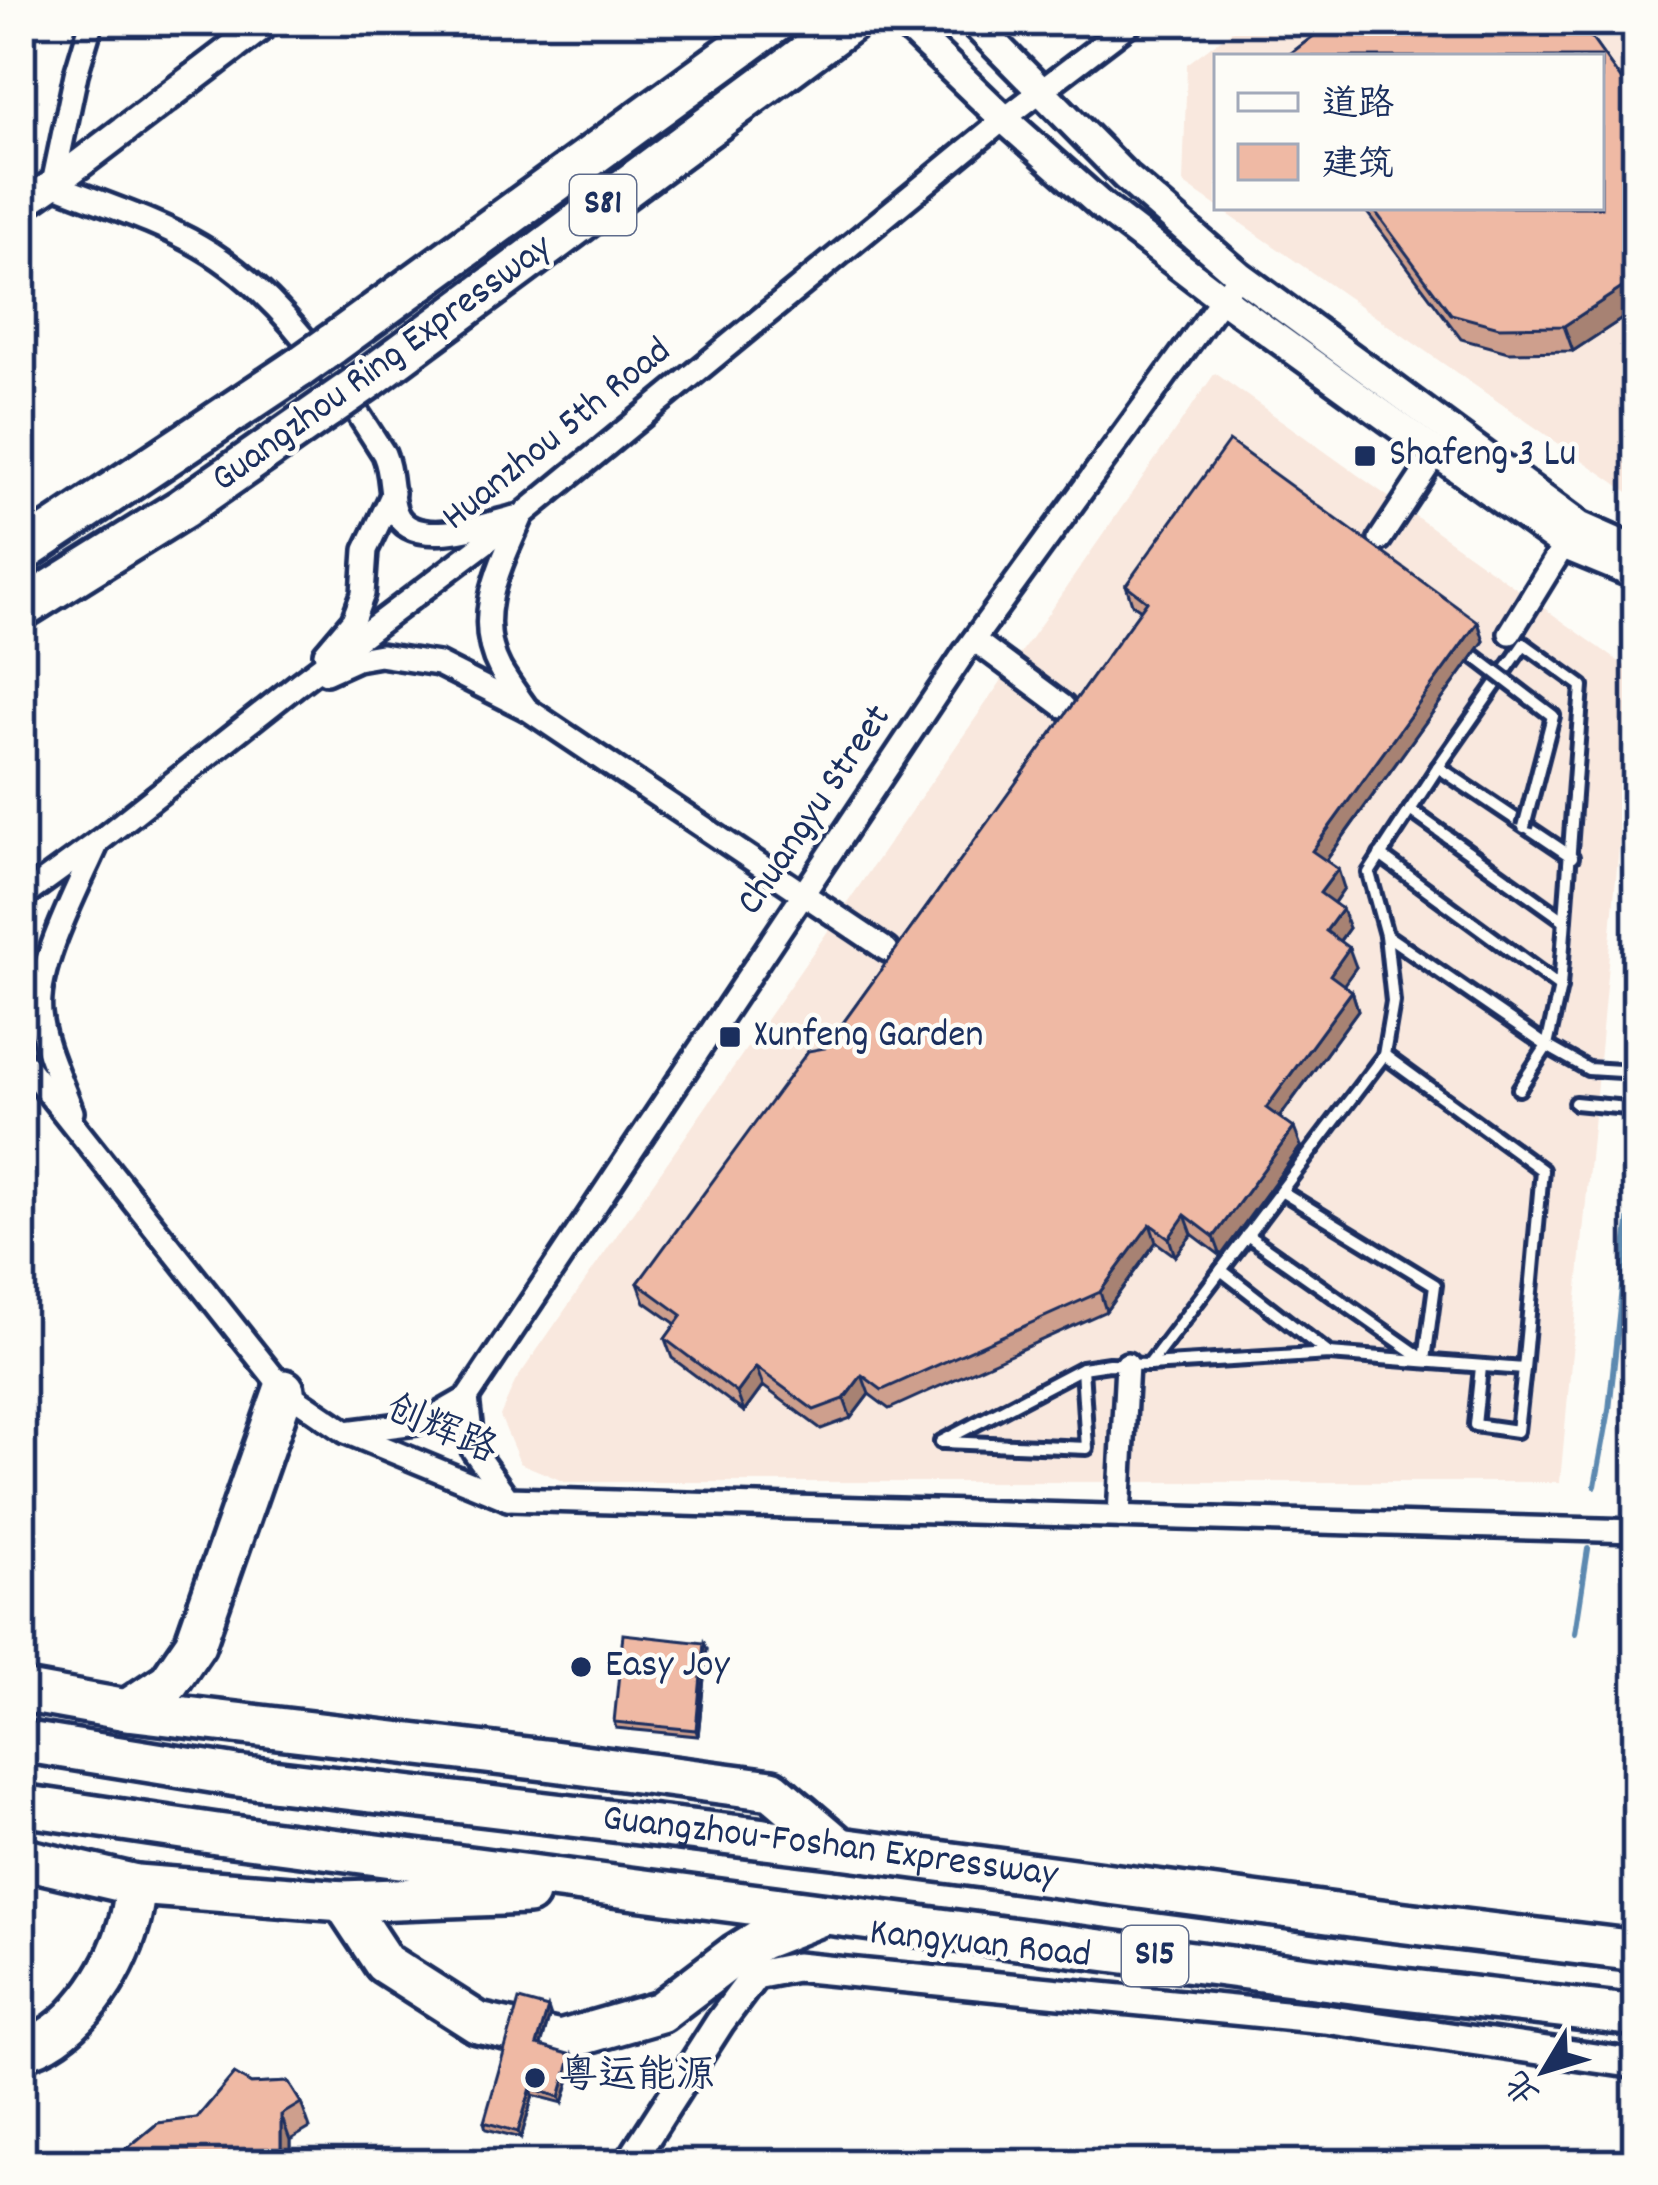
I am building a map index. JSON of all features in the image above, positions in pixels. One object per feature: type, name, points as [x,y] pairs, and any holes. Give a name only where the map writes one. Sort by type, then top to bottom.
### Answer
[{"type":"highway","name":"Guangzhou Ring Expressway","points":[[21,553],[316,356],[777,21]]},
{"type":"highway","name":"Guangzhou Ring Expressway","points":[[21,609],[183,508],[368,379],[844,26]]},
{"type":"highway","points":[[127,1711],[169,1682],[195,1644],[284,1390]]},
{"type":"highway","points":[[21,1691],[127,1711],[772,1790],[840,1848]]},
{"type":"highway","name":"Guangzhou-Foshan Expressway","points":[[21,1741],[237,1777],[840,1848],[1637,1951]]},
{"type":"highway","name":"Guangzhou-Foshan Expressway","points":[[21,1805],[1360,1984],[1637,2015]]},
{"type":"highway","points":[[21,1858],[136,1885],[344,1900],[646,1891]]},
{"type":"highway","points":[[21,2050],[59,2030],[92,1997],[116,1958],[136,1885]]},
{"type":"highway","points":[[344,1900],[384,1964],[478,2023],[560,2041],[660,2012],[761,1939],[828,1913]]},
{"type":"street","points":[[53,184],[92,21]]},
{"type":"street","points":[[21,206],[268,21]]},
{"type":"street","points":[[902,21],[1103,207],[1231,287],[1580,526],[1637,551]]},
{"type":"street","points":[[972,21],[1231,287],[1436,454],[1564,545],[1637,575]]},
{"type":"street","name":"Huanzhou 5th Road","points":[[21,898],[522,515],[1004,119],[1133,21]]},
{"type":"street","points":[[53,184],[216,256],[291,321],[391,468],[396,512],[404,523],[424,534],[522,515]]},
{"type":"street","name":"Chuangyu Street","points":[[467,1398],[974,640],[1231,287]]},
{"type":"street","points":[[1380,539],[1436,454]]},
{"type":"street","points":[[298,684],[353,620],[363,594],[366,550],[393,492]]},
{"type":"street","points":[[522,515],[488,608],[499,667],[527,709]]},
{"type":"street","points":[[1510,633],[1564,545]]},
{"type":"street","points":[[974,640],[1063,706]]},
{"type":"street","points":[[298,684],[357,659],[380,655],[438,664],[527,709],[887,950]]},
{"type":"street","points":[[78,1130],[45,1040],[39,1008],[53,947],[98,842]]},
{"type":"street","name":"创辉路","points":[[21,1059],[284,1390],[346,1432],[508,1499]]},
{"type":"street","points":[[1119,1516],[1138,1364]]},
{"type":"street","points":[[346,1432],[416,1423],[467,1398],[473,1450],[508,1499],[1637,1531]]},
{"type":"street","name":"Kangyuan Road","points":[[629,2164],[755,1976],[796,1967],[1324,2019],[1637,2065]]},
{"type":"lane","points":[[1138,1364],[1221,1270],[1384,1055],[1393,1002],[1386,935],[1369,873],[1524,644],[1582,686],[1561,986],[1547,1046],[1519,1089]]},
{"type":"lane","points":[[1462,647],[1553,716],[1524,827]]},
{"type":"lane","points":[[1438,767],[1572,857]]},
{"type":"lane","points":[[1410,811],[1564,920]]},
{"type":"lane","points":[[1380,854],[1561,986]]},
{"type":"lane","points":[[1386,935],[1588,1069],[1637,1072]]},
{"type":"lane","points":[[1384,1055],[1542,1170],[1517,1431],[1475,1425],[1480,1367]]},
{"type":"lane","points":[[1575,1103],[1637,1109]]},
{"type":"lane","points":[[1281,1191],[1435,1285],[1425,1360]]},
{"type":"lane","points":[[1247,1235],[1425,1360]]},
{"type":"lane","points":[[1221,1270],[1329,1354]]},
{"type":"lane","points":[[1082,1368],[1087,1448],[941,1442],[1082,1368],[1329,1354],[1524,1369]]},
{"type":"shaded area","points":[[1245,21],[1637,21],[1637,498],[1222,210],[1604,210],[1604,54],[1214,54],[1214,205],[1183,183],[1187,64]]},
{"type":"shaded area","points":[[1215,373],[1635,673],[1560,1482],[565,1482],[520,1463],[500,1416],[515,1382]]},
{"type":"building","points":[[1333,21],[1579,21],[1603,54],[1290,54]]},
{"type":"building","points":[[1604,56],[1637,102],[1637,278],[1564,326],[1499,327],[1451,314],[1374,210],[1604,210]]},
{"type":"building","points":[[1229,441],[1478,622],[1312,851],[1338,869],[1320,893],[1342,909],[1326,931],[1349,948],[1330,975],[1352,991],[1266,1108],[1294,1128],[1214,1237],[1185,1215],[1169,1238],[1150,1224],[1100,1292],[882,1390],[862,1375],[844,1399],[814,1410],[756,1367],[737,1393],[665,1339],[682,1315],[638,1283],[808,1051],[825,1048],[1147,601],[1126,585]]},
{"type":"building","points":[[623,1634],[704,1643],[696,1730],[614,1722]]},
{"type":"building","name":"粤运能源","points":[[519,2000],[548,2008],[537,2045],[572,2055],[560,2097],[531,2088],[518,2132],[484,2122]]},
{"type":"building","points":[[234,2074],[251,2084],[288,2082],[301,2103],[281,2115],[281,2152],[317,2159],[317,2164],[114,2164],[114,2159],[158,2123],[197,2118]]},
{"type":"waterway","points":[[1595,1486],[1609,1410],[1637,1147]]},
{"type":"waterway","points":[[1575,1633],[1588,1549]]},
{"type":"place","name":"Shafeng 3 Lu","points":[[1365,456]]},
{"type":"place","name":"Xunfeng Garden","points":[[730,1037]]},
{"type":"place","name":"Easy Joy","points":[[581,1667]]},
{"type":"place","name":"粤运能源","points":[[535,2078]]}]
